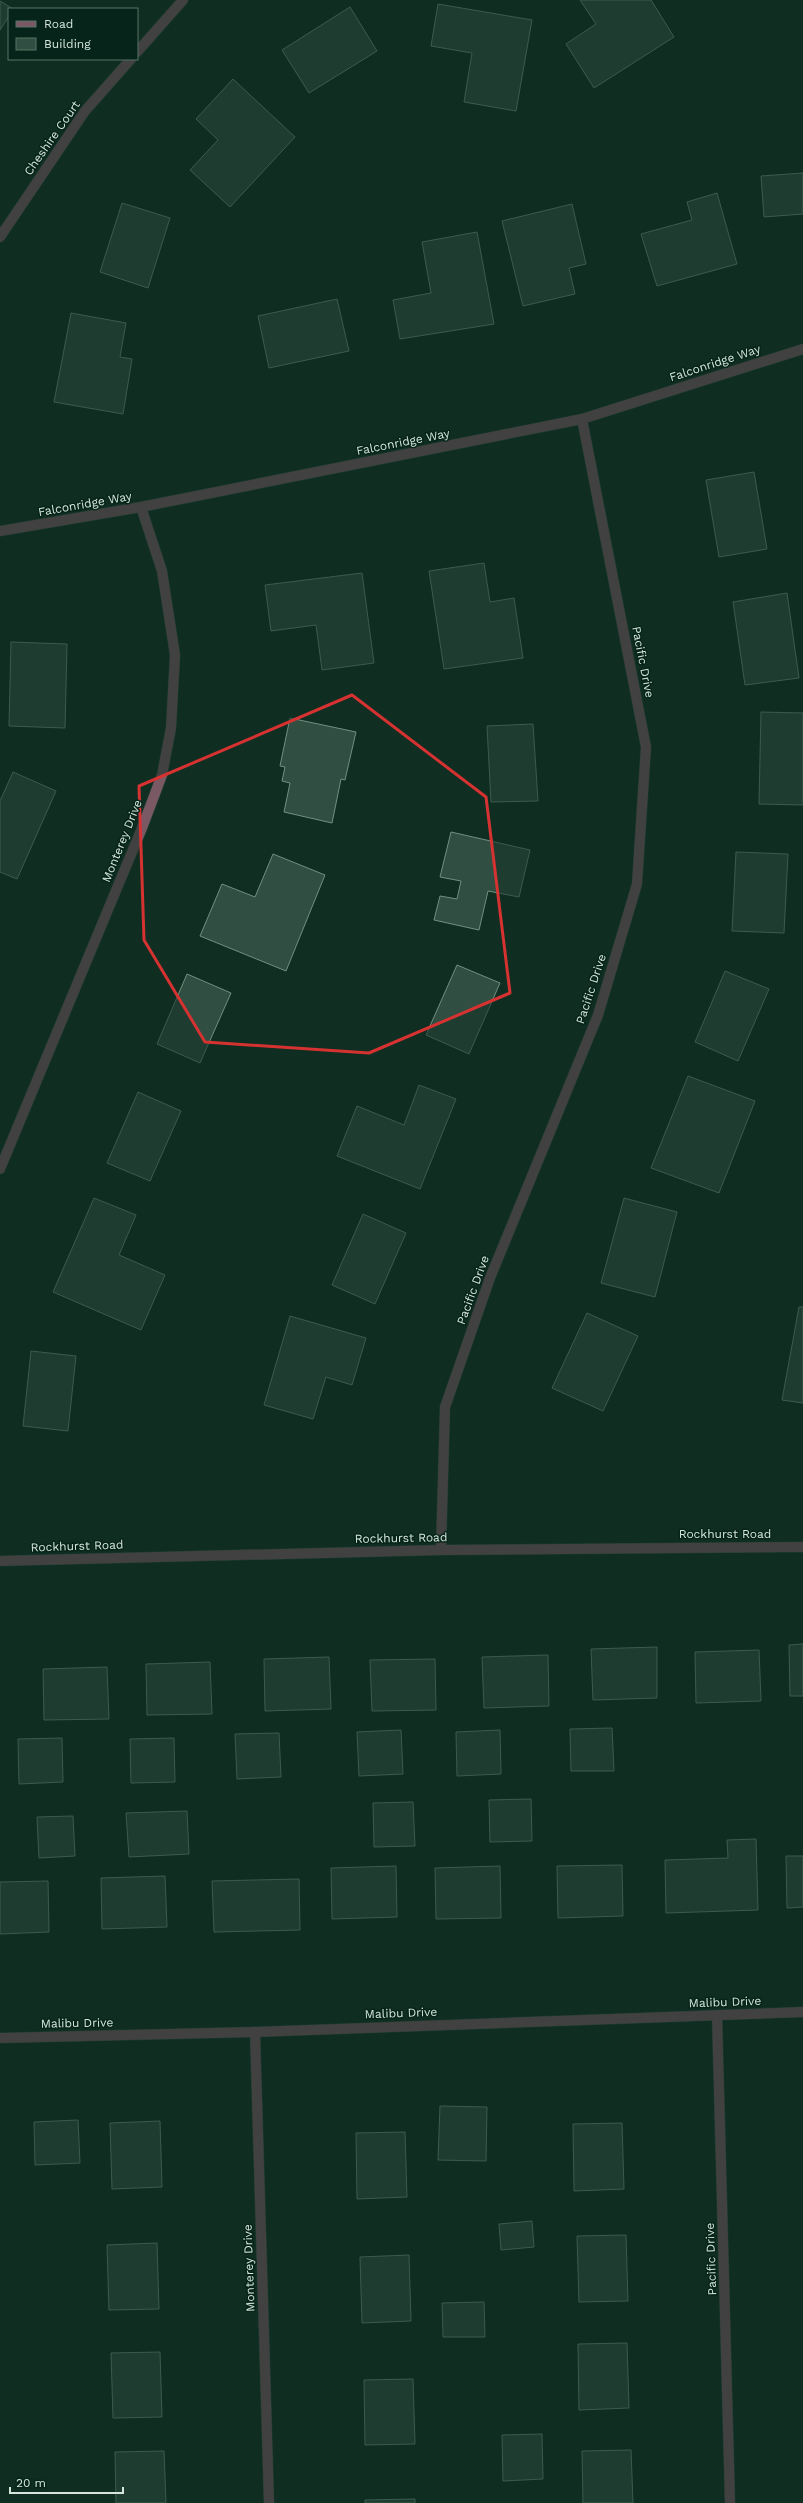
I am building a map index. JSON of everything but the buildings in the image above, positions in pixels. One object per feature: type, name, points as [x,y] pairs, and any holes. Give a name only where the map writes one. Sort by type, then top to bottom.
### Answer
[{"type":"street","points":[[138,51],[183,0]]},
{"type":"street","name":"Cheshire Court","points":[[0,237],[85,111],[130,60]]},
{"type":"street","name":"Falconridge Way","points":[[0,531],[141,507],[582,419],[803,349]]},
{"type":"street","name":"Pacific Drive","points":[[441,1550],[445,1407],[490,1278],[598,1015],[637,884],[646,747],[582,419]]},
{"type":"street","name":"Monterey Drive","points":[[0,1169],[142,828],[162,775],[171,728],[175,654],[162,571],[141,507]]},
{"type":"street","name":"Rockhurst Road","points":[[0,1561],[441,1550],[803,1547]]},
{"type":"street","name":"Malibu Drive","points":[[0,2038],[255,2032],[803,2012]]},
{"type":"street","name":"Pacific Drive","points":[[717,2015],[730,2503]]},
{"type":"street","name":"Monterey Drive","points":[[255,2032],[269,2503]]},
{"type":"highlighted area","points":[[352,695],[486,797],[510,993],[369,1053],[205,1042],[144,940],[139,786]]}]
